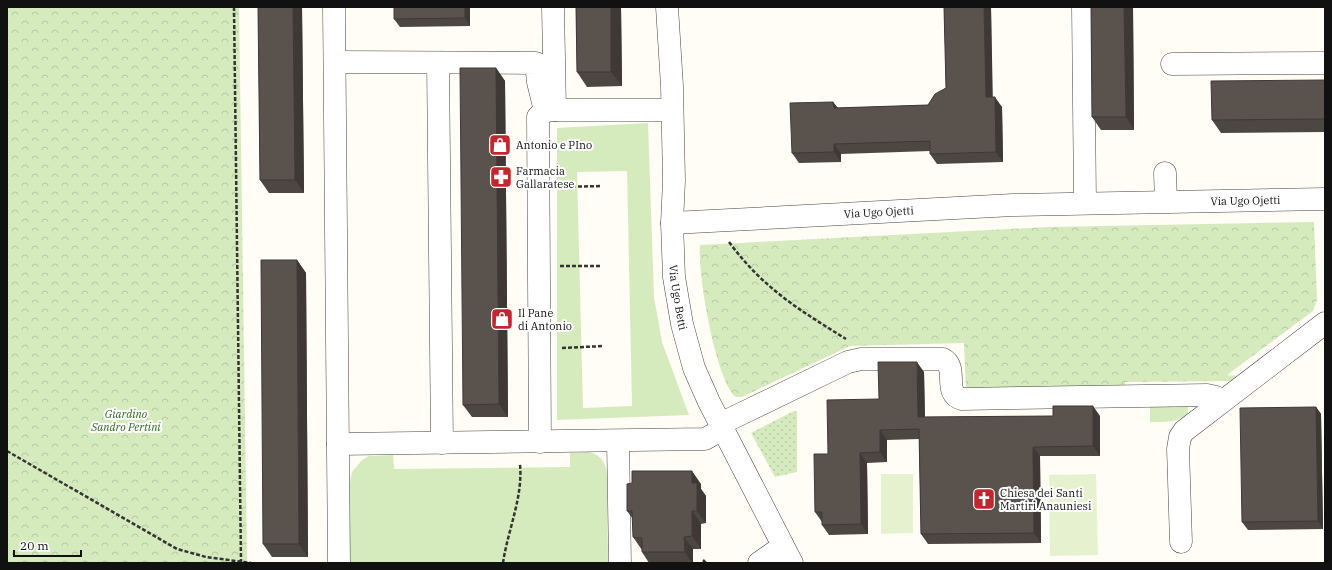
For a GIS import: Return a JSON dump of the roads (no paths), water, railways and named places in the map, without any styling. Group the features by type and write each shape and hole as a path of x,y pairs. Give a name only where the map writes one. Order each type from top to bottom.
{"street":[{"path":"334,7 339,563"},
{"path":"550,111 553,7"},
{"name":"Via Ugo Betti","path":"667,7 674,181 672,223 674,277 682,324 694,368 787,554"},
{"path":"1083,7 1085,202"},
{"path":"335,62 536,63 538,82 550,111"},
{"path":"438,62 442,443"},
{"path":"1172,64 1325,63"},
{"path":"540,442 537,121 541,114 550,111 672,110"},
{"path":"1165,174 1166,201"},
{"name":"Via Ugo Ojetti","path":"672,223 1085,202 1325,199"},
{"path":"1181,542 1178,449 1180,437 1189,425 1325,323"},
{"path":"338,444 705,439 722,426 854,360 943,359 949,365 954,396 962,399 1207,395 1216,397 1222,401"},
{"path":"618,441 620,563"},
{"path":"759,563 787,554"}],"place":[{"name":"Antonio e PIno","path":"500,145"},
{"name":"Farmacia Gallaratese","path":"501,177"},
{"name":"Il Pane di Antonio","path":"502,319"},
{"name":"Chiesa dei Santi Martiri Anauniesi","path":"984,499"}],"park label":[{"name":"Giardino Sandro Pertini","path":"126,420"}]}
